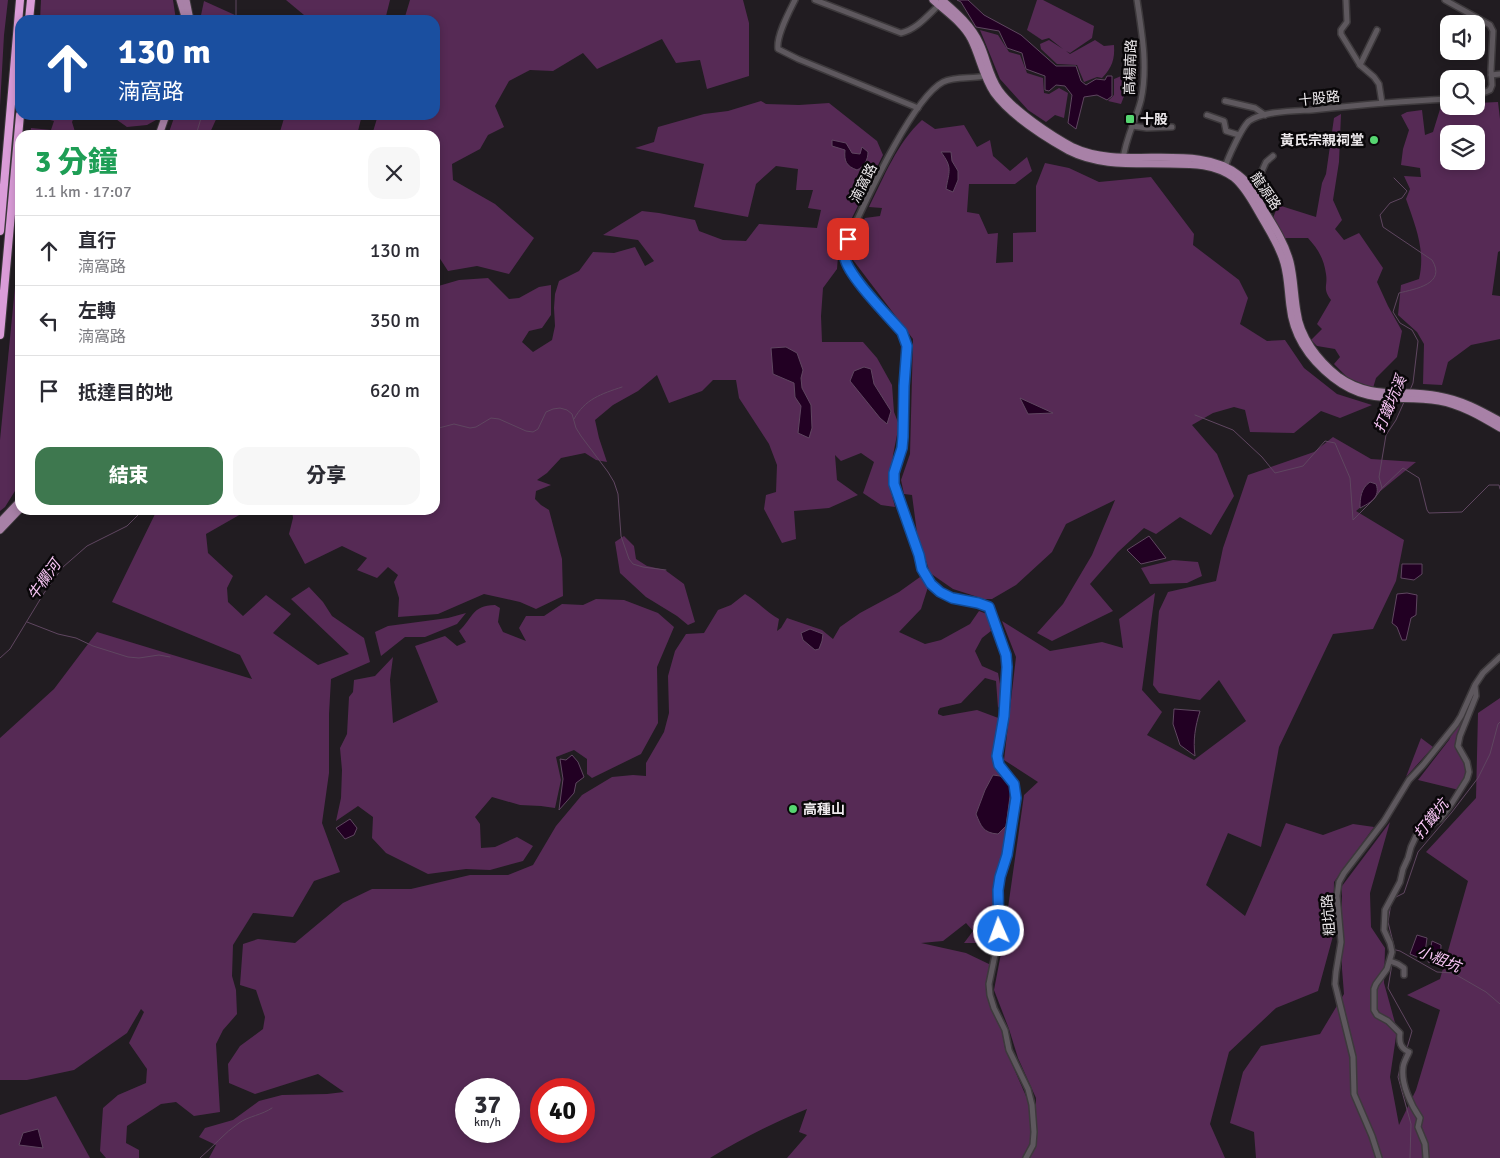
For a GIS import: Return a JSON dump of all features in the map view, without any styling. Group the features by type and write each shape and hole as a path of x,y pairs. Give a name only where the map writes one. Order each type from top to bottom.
{"highway":[{"path":"19,15 20,0"},
{"path":"30,15 31,0"},
{"path":"0,231 15,58"},
{"path":"0,335 15,170"}],"main road":[{"path":"180,0 184,15"},
{"path":"186,0 189,15"},
{"path":"938,2 967,32 995,94 1011,111 1060,146 1092,159 1224,168 1248,195 1278,247 1287,275 1290,307 1297,334 1308,353 1325,371 1360,394 1373,397 1407,396 1452,404 1476,414 1500,428"},
{"name":"龍源路","path":"1224,168 1241,176 1253,191 1280,237 1288,254 1293,274 1299,323 1302,332 1328,367 1349,383 1362,389 1407,396 1437,395 1452,398 1466,403 1500,421"},
{"path":"1,526 15,508"},
{"path":"1,526 15,513"}],"street":[{"path":"795,0 780,37 778,49 918,108"},
{"path":"815,0 901,33 908,31 922,21 938,2"},
{"name":"高楊南路","path":"1123,160 1141,100 1144,78 1144,40 1137,0"},
{"path":"1346,0 1347,22 1341,30 1341,34 1360,66 1374,77 1379,84 1382,103"},
{"path":"1445,0 1490,25 1493,31 1492,85 1490,90 1485,92"},
{"path":"1360,66 1377,30"},
{"path":"1492,75 1500,74"},
{"name":"湳窩路","path":"988,75 955,78 941,83 923,101 905,127 876,180 844,248 844,257 856,280 902,332 906,340 903,437 902,448 894,473 894,484 919,555 922,569 931,584 940,592 952,598 989,607 1006,655 1004,716 997,756 999,765 1014,784 1016,798 1009,843 999,883 998,940 989,984 994,1008 1005,1030 1009,1050 1028,1089 1032,1105 1033,1145 1026,1158"},
{"name":"十股路","path":"1224,168 1248,122 1265,115 1440,99"},
{"path":"1225,101 1255,108 1265,115"},
{"path":"1207,115 1224,120 1226,131 1240,135"},
{"path":"1132,126 1147,128 1172,127"},
{"path":"1253,191 1266,162 1273,156"},
{"name":"粗坑路","path":"1379,1158 1354,1094 1353,1057 1336,984 1341,942 1337,887 1344,873 1384,821 1409,780 1456,724 1475,685 1487,668 1500,657"},
{"path":"1426,1158 1425,1144 1418,1127 1420,1118 1407,1092 1403,1072 1403,1066 1409,1052 1403,1049 1399,1042 1400,1033 1388,1021 1377,1015 1374,1010 1376,984 1387,969 1392,952 1384,930 1385,910 1400,882 1410,847 1417,834 1440,819 1467,779 1469,772 1467,762 1458,746 1460,736 1476,696 1475,685"},
{"path":"1390,961 1404,968 1404,975"}],"shaded area":[{"path":"0,0 8,0 0,106"},
{"path":"41,0 173,0 175,15 40,15"},
{"path":"286,0 390,0 386,15 304,15"},
{"path":"410,0 743,0 749,23 749,76 707,89 700,60 676,63 662,39 597,69 583,53 553,71 530,70 509,81 495,106 504,127 488,135 480,149 452,164 453,180 495,204 534,238 509,274 477,266 448,271 440,259 440,130 374,130 376,120 440,120 440,15 406,15"},
{"path":"1037,0 1043,0 1094,26 1092,38 1070,53 1066,51 1070,54 1095,40 1104,46 1114,45 1112,63 1102,78 1097,77 1084,82 1077,65 1057,64 1041,49 1040,44 1049,40 1063,49 1049,38 1042,40 1027,30"},
{"path":"204,1 235,15 201,15"},
{"path":"980,30 998,35 1009,52 1020,55 1027,73 1043,78 1044,93 1049,94 1059,88 1068,93 1064,118 1055,115 1046,122 1028,110 1000,79"},
{"path":"1131,72 1135,80 1128,86 1121,104 1108,101 1114,95 1114,79"},
{"path":"761,101 766,104 799,105 829,103 877,141 883,155 848,226 838,257 837,269 823,288 821,316 822,342 863,342 877,358 892,385 894,412 899,425 893,455 890,488 895,507 881,505 863,493 874,462 861,453 841,461 835,455 837,480 858,495 829,508 794,511 796,539 782,543 764,509 766,495 776,492 777,465 769,444 739,398 736,380 713,380 702,391 669,403 657,375 638,391 613,405 595,420 607,462 596,460 585,453 561,458 547,473 537,480 551,485 536,491 535,499 549,510 562,559 563,596 536,609 520,602 484,594 438,614 398,617 399,598 394,582 398,575 388,567 377,578 357,570 367,558 342,546 305,564 289,534 293,515 440,515 440,286 459,280 488,278 509,299 519,298 539,287 551,285 551,315 542,328 529,331 522,342 533,352 552,340 555,326 555,294 559,281 579,271 593,252 614,253 635,247 645,266 654,261 638,240 603,235 642,211 695,220 699,231 723,240 746,241 759,224 817,228 821,210 808,208 813,190 796,190 798,169 776,166 756,184 748,217 694,207 704,164 635,148 654,142 658,127 704,114 728,111"},
{"path":"1498,102 1500,119 1500,251 1498,252 1492,295 1500,296 1500,339 1471,345 1448,362 1442,385 1423,384 1424,344 1417,332 1398,315 1401,285 1419,279 1421,268 1418,238 1406,199 1410,189 1404,176 1421,177 1420,168 1401,165 1403,149 1409,130 1401,115 1407,112 1422,110 1425,135 1433,132 1440,109 1440,115 1485,115 1485,103"},
{"path":"1341,114 1339,162 1333,200 1342,220 1335,229 1344,240 1359,233 1383,268 1377,282 1402,331 1397,357 1376,378 1373,388 1348,378 1334,364 1340,357 1335,349 1317,346 1311,340 1322,329 1317,324 1331,300 1326,290 1324,264 1318,250 1308,238 1285,238 1273,218 1278,205 1316,217 1322,183 1326,174 1334,118"},
{"path":"50,120 73,120 74,130 51,130 54,121"},
{"path":"117,120 156,120 147,125 127,127"},
{"path":"173,120 216,120 211,130 170,130"},
{"path":"284,120 361,120 358,130 280,130"},
{"path":"922,120 935,129 964,125 977,147 990,140 993,156 1010,171 1027,157 1032,171 1015,184 969,184 967,212 979,214 988,234 998,233 996,263 1013,262 1013,233 1036,232 1036,186 1045,163 1069,168 1099,182 1151,177 1194,234 1193,245 1239,280 1248,298 1240,324 1267,341 1285,340 1304,368 1337,394 1372,405 1340,418 1321,411 1294,433 1250,432 1245,410 1234,407 1213,413 1192,425 1217,454 1234,496 1211,535 1180,517 1156,534 1144,528 1118,552 1090,584 1113,611 1052,641 1037,633 1063,604 1092,555 1115,500 1066,524 1052,552 1016,585 992,599 984,599 953,589 930,573 917,533 912,495 904,494 901,480 910,454 913,339 850,256 859,227 865,218 880,216 882,208 869,207 898,150"},
{"path":"31,128 51,130 31,130"},
{"path":"15,287 15,491 5,507 0,511 0,440"},
{"path":"1333,437 1371,459 1416,462 1356,511 1404,540 1396,581 1373,629 1333,634 1279,747 1261,847 1228,833 1206,885 1245,916 1286,823 1323,835 1353,824 1374,827 1334,882 1333,936 1318,991 1276,1008 1229,1052 1210,1124 1225,1158 1029,1158 1036,1147 1036,1098 1018,1058 994,990 1003,943 1024,795 1038,782 1004,760 1016,657 1002,621 1050,651 1102,642 1123,648 1119,619 1155,593 1142,690 1162,712 1147,735 1194,760 1246,721 1219,680 1200,700 1159,693 1153,685 1159,611 1168,592 1216,581 1223,548 1248,475 1314,452"},
{"path":"155,515 239,515 206,534 208,553 233,576 227,588 228,602 243,616 266,595 291,614 273,633 318,665 349,654 291,599 309,587 323,602 332,616 364,638 370,662 331,679 329,773 322,823 340,872 314,881 293,917 253,913 233,945 232,976 236,990 237,1014 223,1030 216,1044 220,1112 194,1116 176,1102 161,1104 127,1126 126,1143 139,1150 139,1158 106,1158 100,1151 103,1108 118,1095 146,1083 147,1069 129,1043 144,1012 141,1009 127,1033 74,1070 27,1080 0,1080 0,738 54,689 97,632 252,679 240,655 112,602"},
{"path":"624,536 634,546 636,559 647,566 665,570 684,584 695,622 688,625 646,597 620,573 615,542"},
{"path":"1173,560 1198,562 1202,576 1187,583 1150,584 1141,568"},
{"path":"920,577 928,587 921,609 899,632 925,644 941,640 970,624 979,611 987,614 991,631 982,638 975,651 982,666 998,673 1003,700 998,708 996,681 985,678 961,703 940,708 938,714 943,716 977,710 1001,719 995,747 996,768 1013,787 1014,798 1007,841 997,875 996,920 982,943 964,943 973,931 966,923 943,941 921,943 966,953 991,965 987,994 1001,1027 1005,1048 1029,1103 1031,1141 1024,1158 787,1158 807,1135 799,1132 807,1109 733,1144 710,1158 209,1158 216,1145 199,1137 205,1128 233,1120 259,1101 282,1095 344,1092 318,1074 255,1094 229,1083 228,1064 240,1046 263,1029 265,1017 256,990 240,985 243,944 258,939 295,943 343,903 372,889 411,889 470,875 508,875 533,865 556,826 582,795 612,777 646,776 646,763 664,732 669,713 668,676 675,651 686,634 704,633 718,610 731,605 745,594 779,619 777,631 787,618 822,630 833,639 840,627 860,613 899,592"},
{"path":"596,599 624,600 658,613 674,627 657,667 658,723 641,754 592,778 587,774 587,759 574,750 556,757 561,780 555,808 520,805 492,797 475,817 480,824 481,848 495,847 517,837 533,846 523,861 490,870 466,869 428,874 386,853 372,838 373,817 358,806 336,821 341,798 342,770 340,748 347,734 349,697 353,692 354,680 375,676 393,657 390,680 393,723 438,702 415,646 445,636 457,646 466,642 459,631 477,610 495,605 500,608 498,622 503,632 526,641 519,628 526,616 544,616 562,604 583,605"},
{"path":"466,613 457,624 425,637 405,637 381,656 375,632 388,626 448,618"},
{"path":"1472,698 1457,749 1466,769 1459,790 1418,780 1449,740 1469,700"},
{"path":"1500,698 1500,1158 1256,1158 1254,1132 1230,1123 1243,1072 1261,1046 1320,1034 1344,994 1342,969 1342,886 1390,822 1370,893 1371,927 1385,948 1384,983 1397,1030 1390,1077 1399,1125 1416,1090 1440,1010 1407,995 1440,979 1468,881 1426,852 1476,798 1478,713"},
{"path":"1421,738 1433,747 1406,777"},
{"path":"56,1096 90,1158 0,1158 0,1115"}],"water":[{"path":"957,0 968,0 984,15 1021,35 1056,66 1076,66 1081,81 1086,85 1096,79 1105,80 1107,76 1112,76 1112,96 1107,100 1097,95 1084,97 1076,129 1068,123 1072,95 1065,86 1056,85 1049,91 1045,90 1045,76 1026,69 1022,53 1007,48 999,31 976,27 961,2"},
{"path":"832,140 846,143 852,153 860,154 862,147 868,152 864,165 857,170 850,167 845,160 845,150 832,146"},
{"path":"941,152 951,152 952,161 958,171 958,180 953,192 946,189 949,166"},
{"path":"786,347 797,353 803,370 801,378 802,388 811,405 812,428 809,438 798,433 801,406 795,397 794,383 773,374 771,348"},
{"path":"864,367 871,369 874,384 891,411 887,424 850,381 854,371"},
{"path":"1020,398 1053,413 1028,414"},
{"path":"1370,482 1376,484 1376,496 1371,502 1360,508 1363,490"},
{"path":"1149,536 1166,558 1141,564 1127,550"},
{"path":"1402,564 1422,564 1422,574 1414,580 1401,578"},
{"path":"1397,594 1417,595 1416,615 1411,618 1406,640 1402,640 1397,627 1392,623"},
{"path":"810,629 823,634 819,649 815,650 803,640 801,633"},
{"path":"1174,709 1200,711 1195,734 1195,756 1180,745 1173,724"},
{"path":"572,755 578,762 584,777 576,783 574,793 559,810 563,779 560,759 566,760"},
{"path":"993,775 1000,776 1006,780 1011,789 1006,826 998,834 983,828 976,814"},
{"path":"350,819 357,828 354,835 345,839 336,828"},
{"path":"1417,935 1427,938 1424,960 1410,954"},
{"path":"1432,941 1441,945 1440,967 1428,962"},
{"path":"38,1129 43,1148 19,1145 23,1133"}],"waterway":[{"name":"牛欄河","path":"236,0 236,15"},
{"name":"牛欄河","path":"198,130 200,120"},
{"name":"打鐵坑溪","path":"1394,178 1407,191 1402,198 1390,203 1380,215 1383,227 1432,260 1436,268 1435,275 1427,284 1399,293 1393,312 1400,323 1412,330 1418,341 1413,383 1410,390"},
{"path":"574,419 588,402 600,395 622,387"},
{"name":"打鐵坑溪","path":"1404,402 1396,420 1386,435 1379,477 1382,488 1403,468 1419,478 1429,513 1462,512 1489,485 1499,485 1500,489"},
{"path":"440,428 454,424 470,428 476,427 491,418 499,419 526,431 533,432 538,429 546,412 560,408 567,410 572,414 576,428 581,436 614,482 618,494 621,536 629,559 633,564 643,567 666,570"},
{"path":"1195,415 1233,430 1262,457 1275,473 1303,466 1325,441 1335,443 1350,478 1353,520 1382,488"},
{"name":"牛欄河","path":"0,658 10,649 44,593 63,567 87,546 127,526 138,515"},
{"path":"27,622 128,657 139,658 159,655 170,657"},
{"name":"打鐵坑","path":"1394,898 1404,893 1418,852 1478,778 1490,754 1500,722"},
{"name":"打鐵坑","path":"1391,903 1388,922 1395,950 1393,960"},
{"name":"小粗坑","path":"1396,950 1437,972 1453,973 1486,992 1500,1004"},
{"name":"打鐵坑","path":"1392,964 1388,988 1412,1031 1407,1048"},
{"name":"打鐵坑","path":"1405,1052 1398,1077 1411,1124 1410,1158"},
{"path":"200,1158 239,1123 272,1108"}],"place":[{"name":"十股","path":"1130,119"},
{"name":"黃氏宗親祠堂","path":"1374,140"},
{"name":"高種山","path":"793,809"}],"route":[{"path":"848,239 844,248 844,257 847,265 856,280 902,332 906,340 903,437 902,448 894,473 894,484 919,555 922,569 931,584 940,592 952,598 989,607 1006,655 1004,716 997,756 999,765 1014,784 1016,798 1007,855 998,890 999,931"}]}
